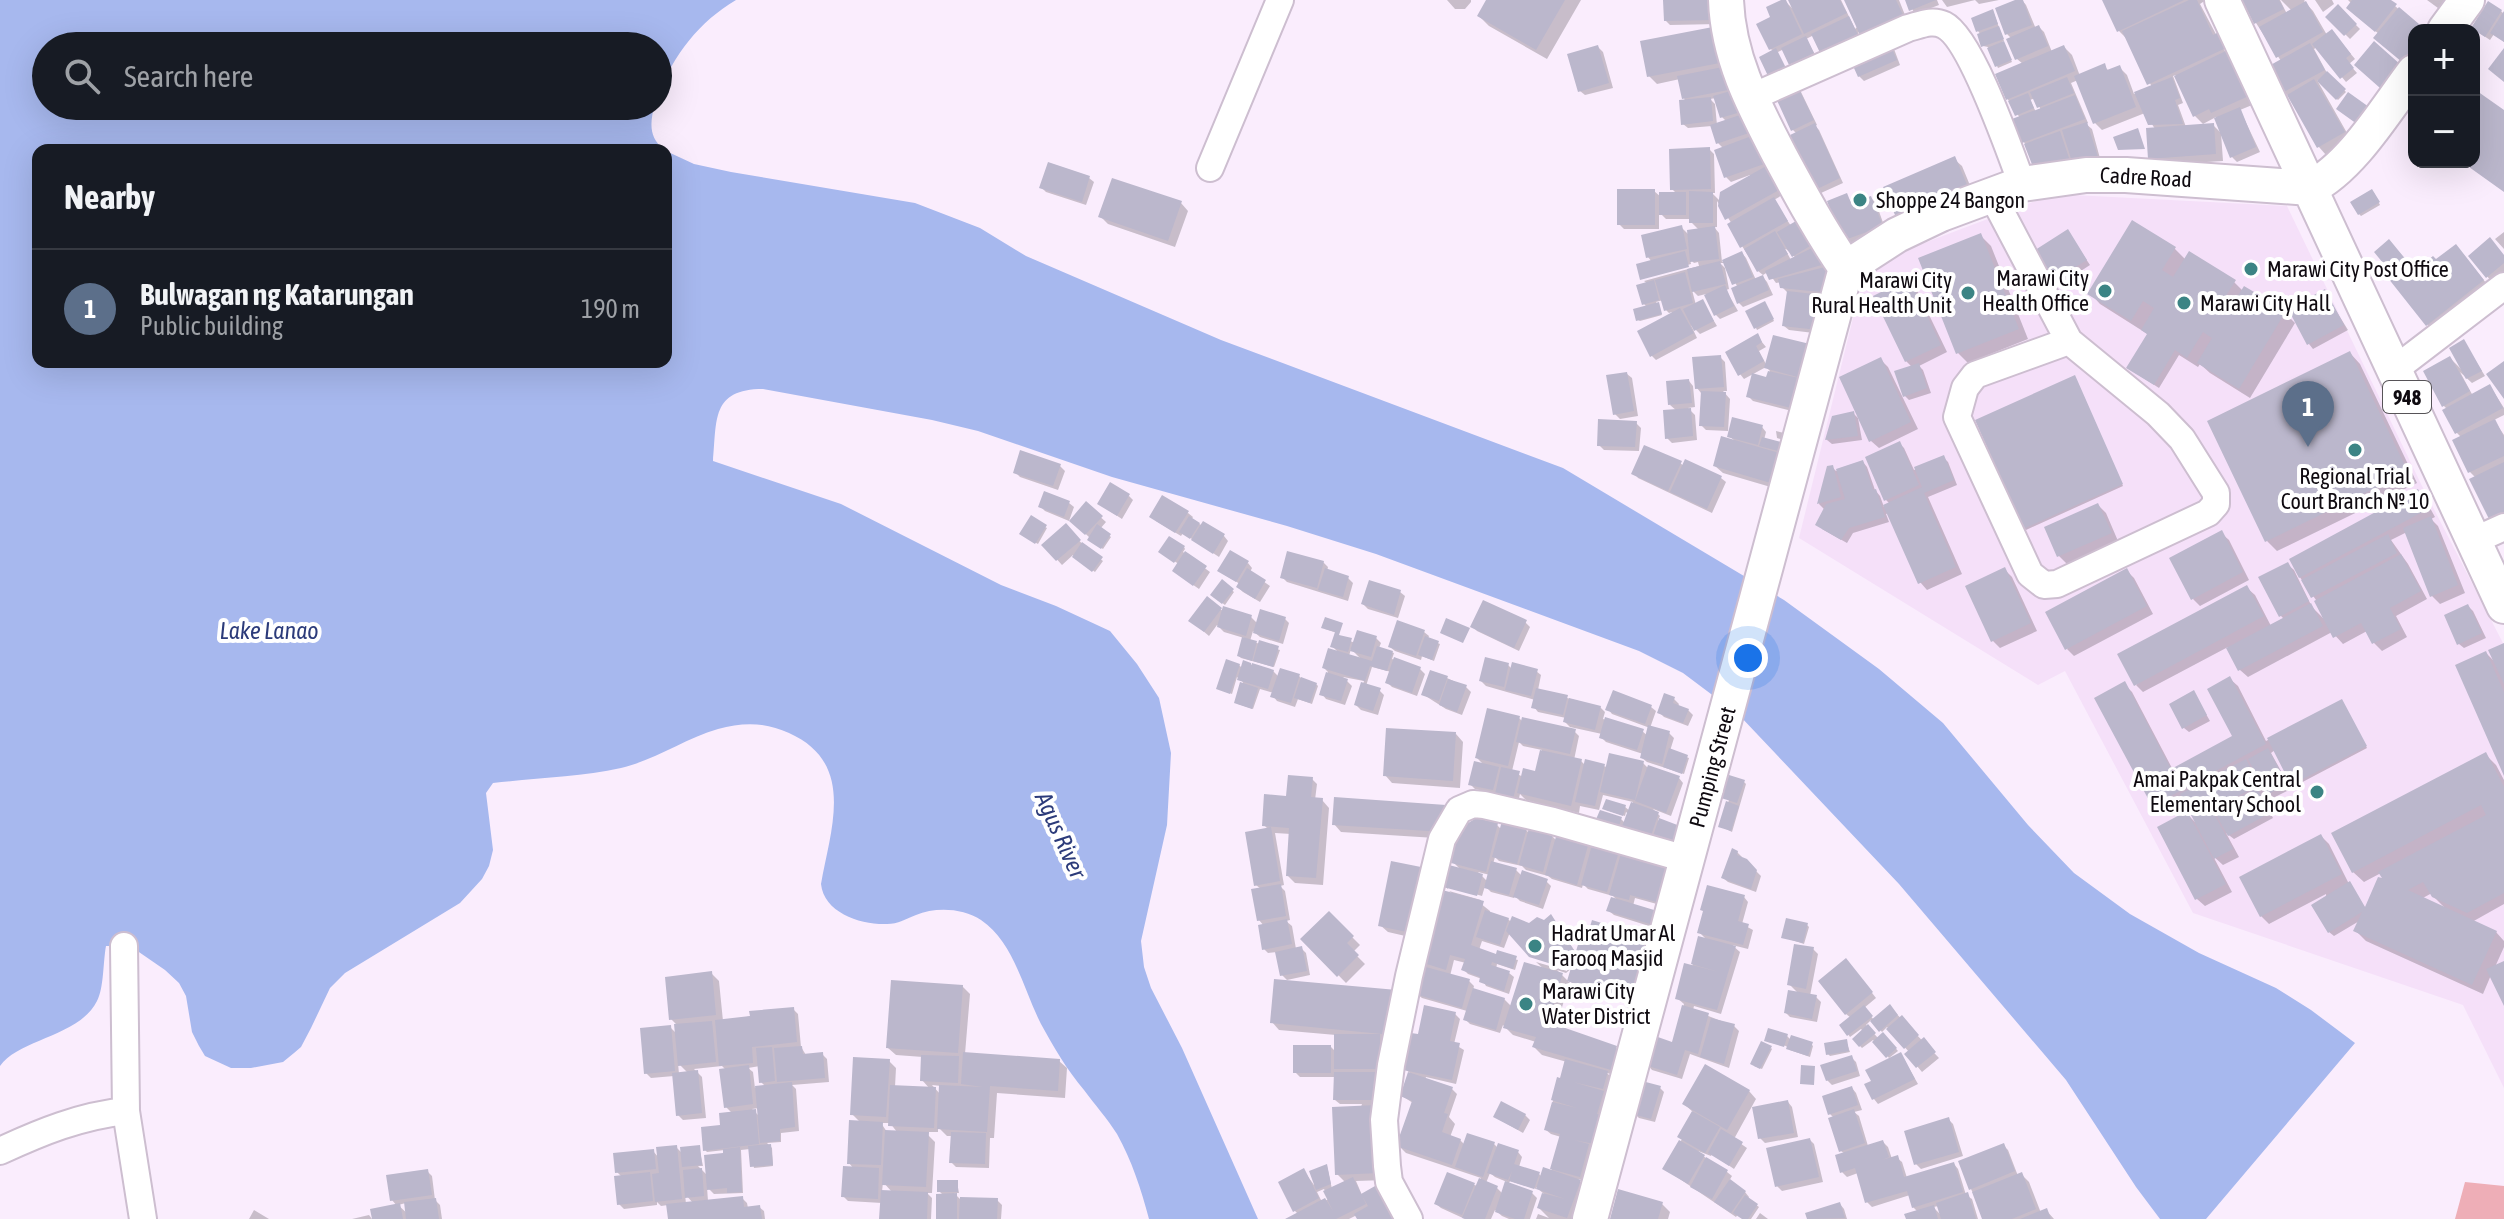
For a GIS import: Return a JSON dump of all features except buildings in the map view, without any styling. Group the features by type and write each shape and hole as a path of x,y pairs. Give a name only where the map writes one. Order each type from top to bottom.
{"main road":[{"path":"1726,0 1726,21 1734,56 1750,98 1819,230 1846,268"},
{"name":"948","path":"2222,0 2504,606"},
{"path":"2449,24 2467,0"},
{"path":"2310,188 2323,181 2350,155 2408,80"},
{"name":"Cadre Road","path":"1846,268 1897,235 1941,214 2007,190 2086,175 2310,188"},
{"name":"Pumping Street","path":"1590,1219 1846,268"}],"street":[{"path":"1210,168 1280,0"},
{"path":"1750,98 1927,22 1941,23 1955,33 1965,48 1995,113 2007,190 2069,341 2158,414 2182,439 2216,493 2216,504 2208,513 2057,584 2044,585 2030,574 1957,417 1965,388 1975,375 2069,341"},
{"path":"2394,370 2504,286"},
{"path":"2473,541 2504,527"},
{"path":"1409,1219 1389,1182 1384,1120 1391,1065 1409,976 1440,848 1454,817 1466,806 1484,805 1686,859"},
{"path":"124,946 126,1111 143,1219"},
{"path":"0,1151 61,1124 126,1111"}],"shaded area":[{"path":"2054,194 2287,206 2422,486 2504,645 2504,1088 2463,1005 2193,913 2065,671 2038,685 1799,538 1866,265"},
{"path":"2465,1182 2504,1186 2504,1219 2455,1219"}],"water":[{"name":"Lake Lanao","path":"0,0 736,0 699,29 672,66 672,32 32,32 32,120 652,120 652,130 659,144 32,144 32,368 672,368 672,154 694,164 731,172 915,203 980,228 1026,256 1221,340 1563,468 1784,600 1879,669 1943,723 2028,825 2074,873 2130,914 2199,953 2276,988 2355,1043 2206,1219 2160,1219 2066,1080 1899,884 1739,715 1683,673 1639,651 1376,554 1287,526 1112,477 978,431 763,389 746,390 725,401 717,420 713,461 841,504 1001,585 1110,631 1159,698 1171,753 1167,825 1141,941 1144,967 1258,1219 1149,1219 1136,1175 1117,1134 1061,1058 1041,1024 1010,953 981,920 958,911 940,910 924,912 895,923 877,924 836,910 829,903 821,884 834,799 824,761 810,746 789,733 763,725 745,724 718,729 621,768 493,783 486,793 493,850 482,879 460,903 345,973 330,988 301,1047 283,1062 231,1068 205,1056 192,1032 186,996 179,983 136,950 106,946 101,989 89,1013 64,1030 21,1049 0,1066"}],"place":[{"name":"Shoppe 24 Bangon","path":"1860,200"},
{"name":"Marawi City Post Office","path":"2251,269"},
{"name":"Marawi City Health Office","path":"2105,291"},
{"name":"Marawi City Rural Health Unit","path":"1968,293"},
{"name":"Marawi City Hall","path":"2184,303"},
{"name":"Bulwagan ng Katarungan","path":"2308,447"},
{"name":"Regional Trial Court Branch № 10","path":"2355,450"},
{"name":"Amai Pakpak Central Elementary School","path":"2317,792"},
{"name":"Hadrat Umar Al Farooq Masjid","path":"1535,946"},
{"name":"Marawi City Water District","path":"1526,1004"}],"water label":[{"name":"Agus River","path":"1061,835"}]}
